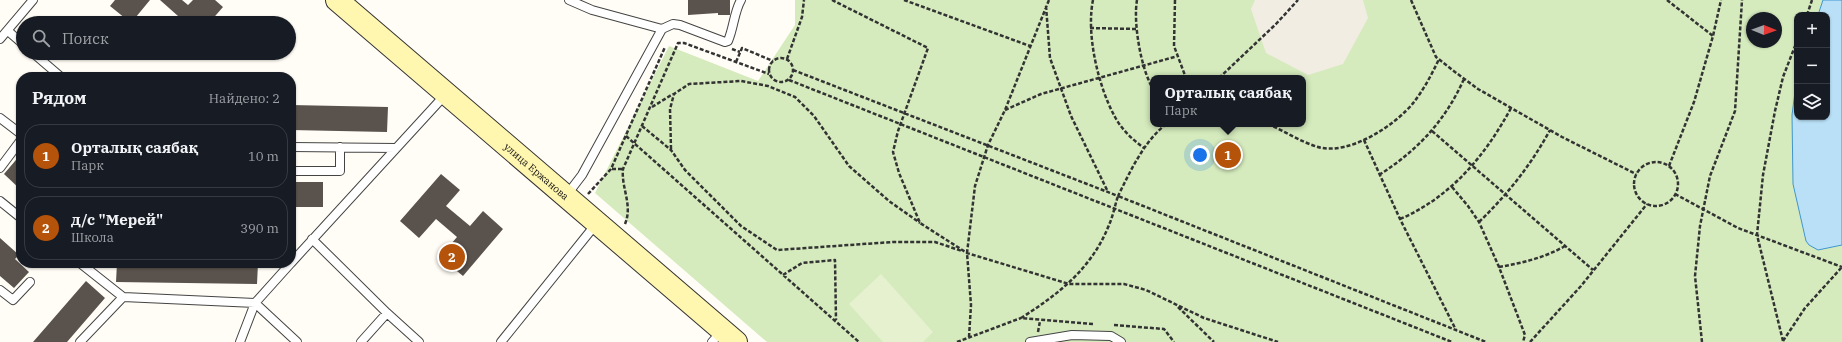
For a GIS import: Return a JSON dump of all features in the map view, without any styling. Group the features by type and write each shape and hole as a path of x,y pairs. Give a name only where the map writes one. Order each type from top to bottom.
{"street":[{"name":"улица Ержанова","path":"337,0 597,223 723,338"}],"lane":[{"path":"20,16 33,0"},
{"path":"569,0 592,10 662,29"},
{"path":"571,201 582,174 662,29 673,24 680,24 725,42 728,41 735,22 736,9 741,0"},
{"path":"0,39 16,21"},
{"path":"8,31 16,38"},
{"path":"41,60 55,72"},
{"path":"296,257 446,94"},
{"path":"0,118 16,130"},
{"path":"296,146 396,148"},
{"path":"0,168 16,147"},
{"path":"296,171 340,171 340,147"},
{"path":"0,201 16,214"},
{"path":"501,342 597,223"},
{"path":"312,239 387,314 419,342"},
{"path":"86,268 123,297 255,303 297,342"},
{"path":"240,342 255,303 286,268"},
{"path":"0,290 13,300 30,282"},
{"path":"80,342 123,297"},
{"path":"361,342 387,314"},
{"path":"1030,342 1072,335 1111,336 1121,342"}],"path":[{"path":"788,59 802,17 804,0"},
{"path":"832,0 928,48 906,113 900,125 893,152 899,173 920,223"},
{"path":"904,0 1030,46"},
{"path":"969,337 971,305 967,253 975,186 988,145 1005,110 1049,0"},
{"path":"1093,0 1090,28 1100,77 1115,117 1128,134 1144,148"},
{"path":"1137,0 1137,29 1144,65 1150,81"},
{"path":"1175,0 1174,46 1185,75"},
{"path":"1221,75 1276,24 1298,0"},
{"path":"1410,0 1439,59 1464,79 1550,130 1636,174"},
{"path":"1667,0 1712,36"},
{"path":"1669,166 1694,102 1721,0"},
{"path":"1702,342 1694,276 1703,209 1710,176 1735,111 1742,0"},
{"path":"1808,12 1812,0"},
{"path":"1046,6 1050,58 1071,116 1108,192"},
{"path":"1090,28 1137,29"},
{"path":"624,227 628,218 629,208 628,196 622,178 623,169 678,43 684,43 769,74 778,82"},
{"path":"571,201 611,169 666,46"},
{"path":"725,47 740,52"},
{"path":"736,62 742,48 773,61"},
{"path":"1782,342 1756,235 1763,175 1775,111 1783,77 1794,48"},
{"path":"1005,110 1041,94 1178,56"},
{"path":"769,74 769,66 773,61 778,58 788,59 792,63 794,70 789,80"},
{"path":"1275,127 1319,147 1339,148 1364,140 1390,125 1414,102 1432,75 1439,59"},
{"path":"794,70 1108,192 1486,342"},
{"path":"1379,175 1408,154 1432,131 1443,117 1464,79"},
{"path":"778,82 789,80 1452,342"},
{"path":"651,107 689,84 741,81 775,89 795,97 814,116 849,166 889,201 967,253"},
{"path":"775,89 778,82"},
{"path":"672,150 670,109 674,94"},
{"path":"1400,219 1432,201 1452,187 1472,166 1498,133 1511,108"},
{"path":"642,126 672,150 685,170 741,226 777,250 893,242 935,242 1069,284 1124,284 1146,290 1204,318 1278,342"},
{"path":"957,342 1021,318 1046,302 1069,284 1092,255 1109,225 1118,196 1136,159 1157,131 1162,127"},
{"path":"1479,222 1505,195 1539,150 1550,130"},
{"path":"1432,131 1593,270"},
{"path":"626,136 860,342"},
{"path":"1364,140 1400,219 1456,331"},
{"path":"1659,163 1669,166 1677,177 1678,187 1673,198 1665,205 1654,206 1647,204 1641,200 1636,193 1633,183 1636,174 1649,164 1659,163"},
{"path":"611,169 623,169"},
{"path":"1452,187 1479,222 1499,267 1525,335 1523,342"},
{"path":"1675,194 1756,235 1842,267 1805,308 1782,342"},
{"path":"1530,342 1593,270 1647,204"},
{"path":"1499,267 1552,254 1565,246"},
{"path":"783,274 802,263 835,260 836,321"},
{"path":"1176,305 1214,342"},
{"path":"1021,318 1094,324"},
{"path":"1110,325 1164,328 1174,342"}],"green space":[{"path":"795,0 1842,0 1842,342 767,342 595,193 669,46 758,81 795,25"},
{"path":"881,274 933,332 923,342 883,342 849,304"}],"shaded area":[{"path":"1255,0 1363,0 1368,18 1343,64 1308,75 1266,53 1251,9"}],"water":[{"path":"1823,0 1842,0 1842,245 1818,250 1809,245 1806,241 1793,184 1792,115 1794,100 1794,120 1830,120 1830,12 1819,12"}],"building":[{"path":"115,0 150,0 137,16 122,16 110,6"},
{"path":"160,0 182,0 188,5 193,0 215,0 223,7 215,16 178,16"},
{"path":"688,0 730,0 730,15 718,15 718,13 688,15"},
{"path":"296,105 388,107 387,132 296,130"},
{"path":"16,160 16,185 4,174"},
{"path":"441,174 460,190 446,206 470,226 483,211 503,229 463,276 440,257 457,237 436,219 419,238 400,221"},
{"path":"296,182 323,182 323,207 296,207"},
{"path":"0,238 16,252 16,268 25,268 29,272 14,288 0,276"},
{"path":"117,268 258,268 257,284 116,282"},
{"path":"86,281 105,298 67,342 33,342"}],"place":[{"name":"Орталық саябақ","path":"1228,155"},
{"name":"д/с \"Мерей\"","path":"452,257"}]}
